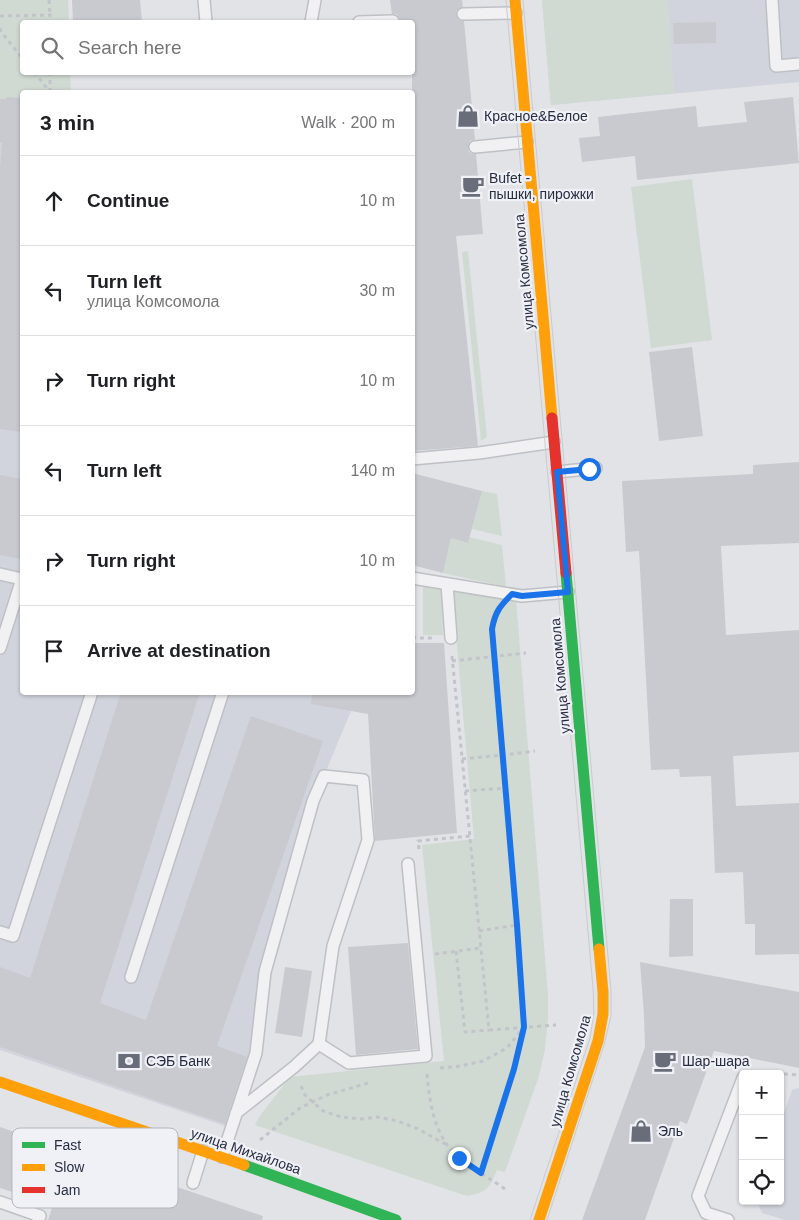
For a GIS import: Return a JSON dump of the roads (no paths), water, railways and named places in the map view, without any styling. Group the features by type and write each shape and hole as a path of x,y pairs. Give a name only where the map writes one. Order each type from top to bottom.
{"main road":[{"name":"улица Комсомола","path":"515,0 603,992 603,1014 598,1041 539,1220"},
{"name":"улица Михайлова","path":"0,1082 135,1128"},
{"name":"улица Михайлова","path":"178,1143 396,1220"}],"lane":[{"path":"204,0 206,20"},
{"path":"311,20 316,0"},
{"path":"772,0 776,66 799,64"},
{"path":"463,14 516,14"},
{"path":"475,146 527,142"},
{"path":"415,459 479,453 554,442"},
{"path":"557,472 596,468"},
{"path":"0,574 20,579"},
{"path":"415,579 522,596 568,592"},
{"path":"447,584 451,638"},
{"path":"0,648 20,585"},
{"path":"0,932 13,936 91,695"},
{"path":"131,977 222,695"},
{"path":"222,1157 236,1113 256,1054 265,972 313,801 324,776 363,780 368,840 333,946 320,1044 236,1113"},
{"path":"320,1044 349,1063 426,1056 408,864"},
{"path":"728,1220 706,1213 698,1196 739,1087"},
{"path":"193,1183 203,1151"},
{"path":"0,1202 12,1206"},
{"path":"17,1208 40,1216 38,1220"}],"tram line":[{"path":"506,0 594,1013 590,1038 530,1220"},
{"path":"523,0 611,990 611,1016 604,1045 547,1220"}],"place":[{"name":"Красное&Белое","path":"468,116"},
{"name":"Bufet - пышки, пирожки","path":"473,186"},
{"name":"СЭБ Банк","path":"129,1061"},
{"name":"Шар-шара","path":"665,1061"},
{"name":"Эль","path":"641,1131"}]}
